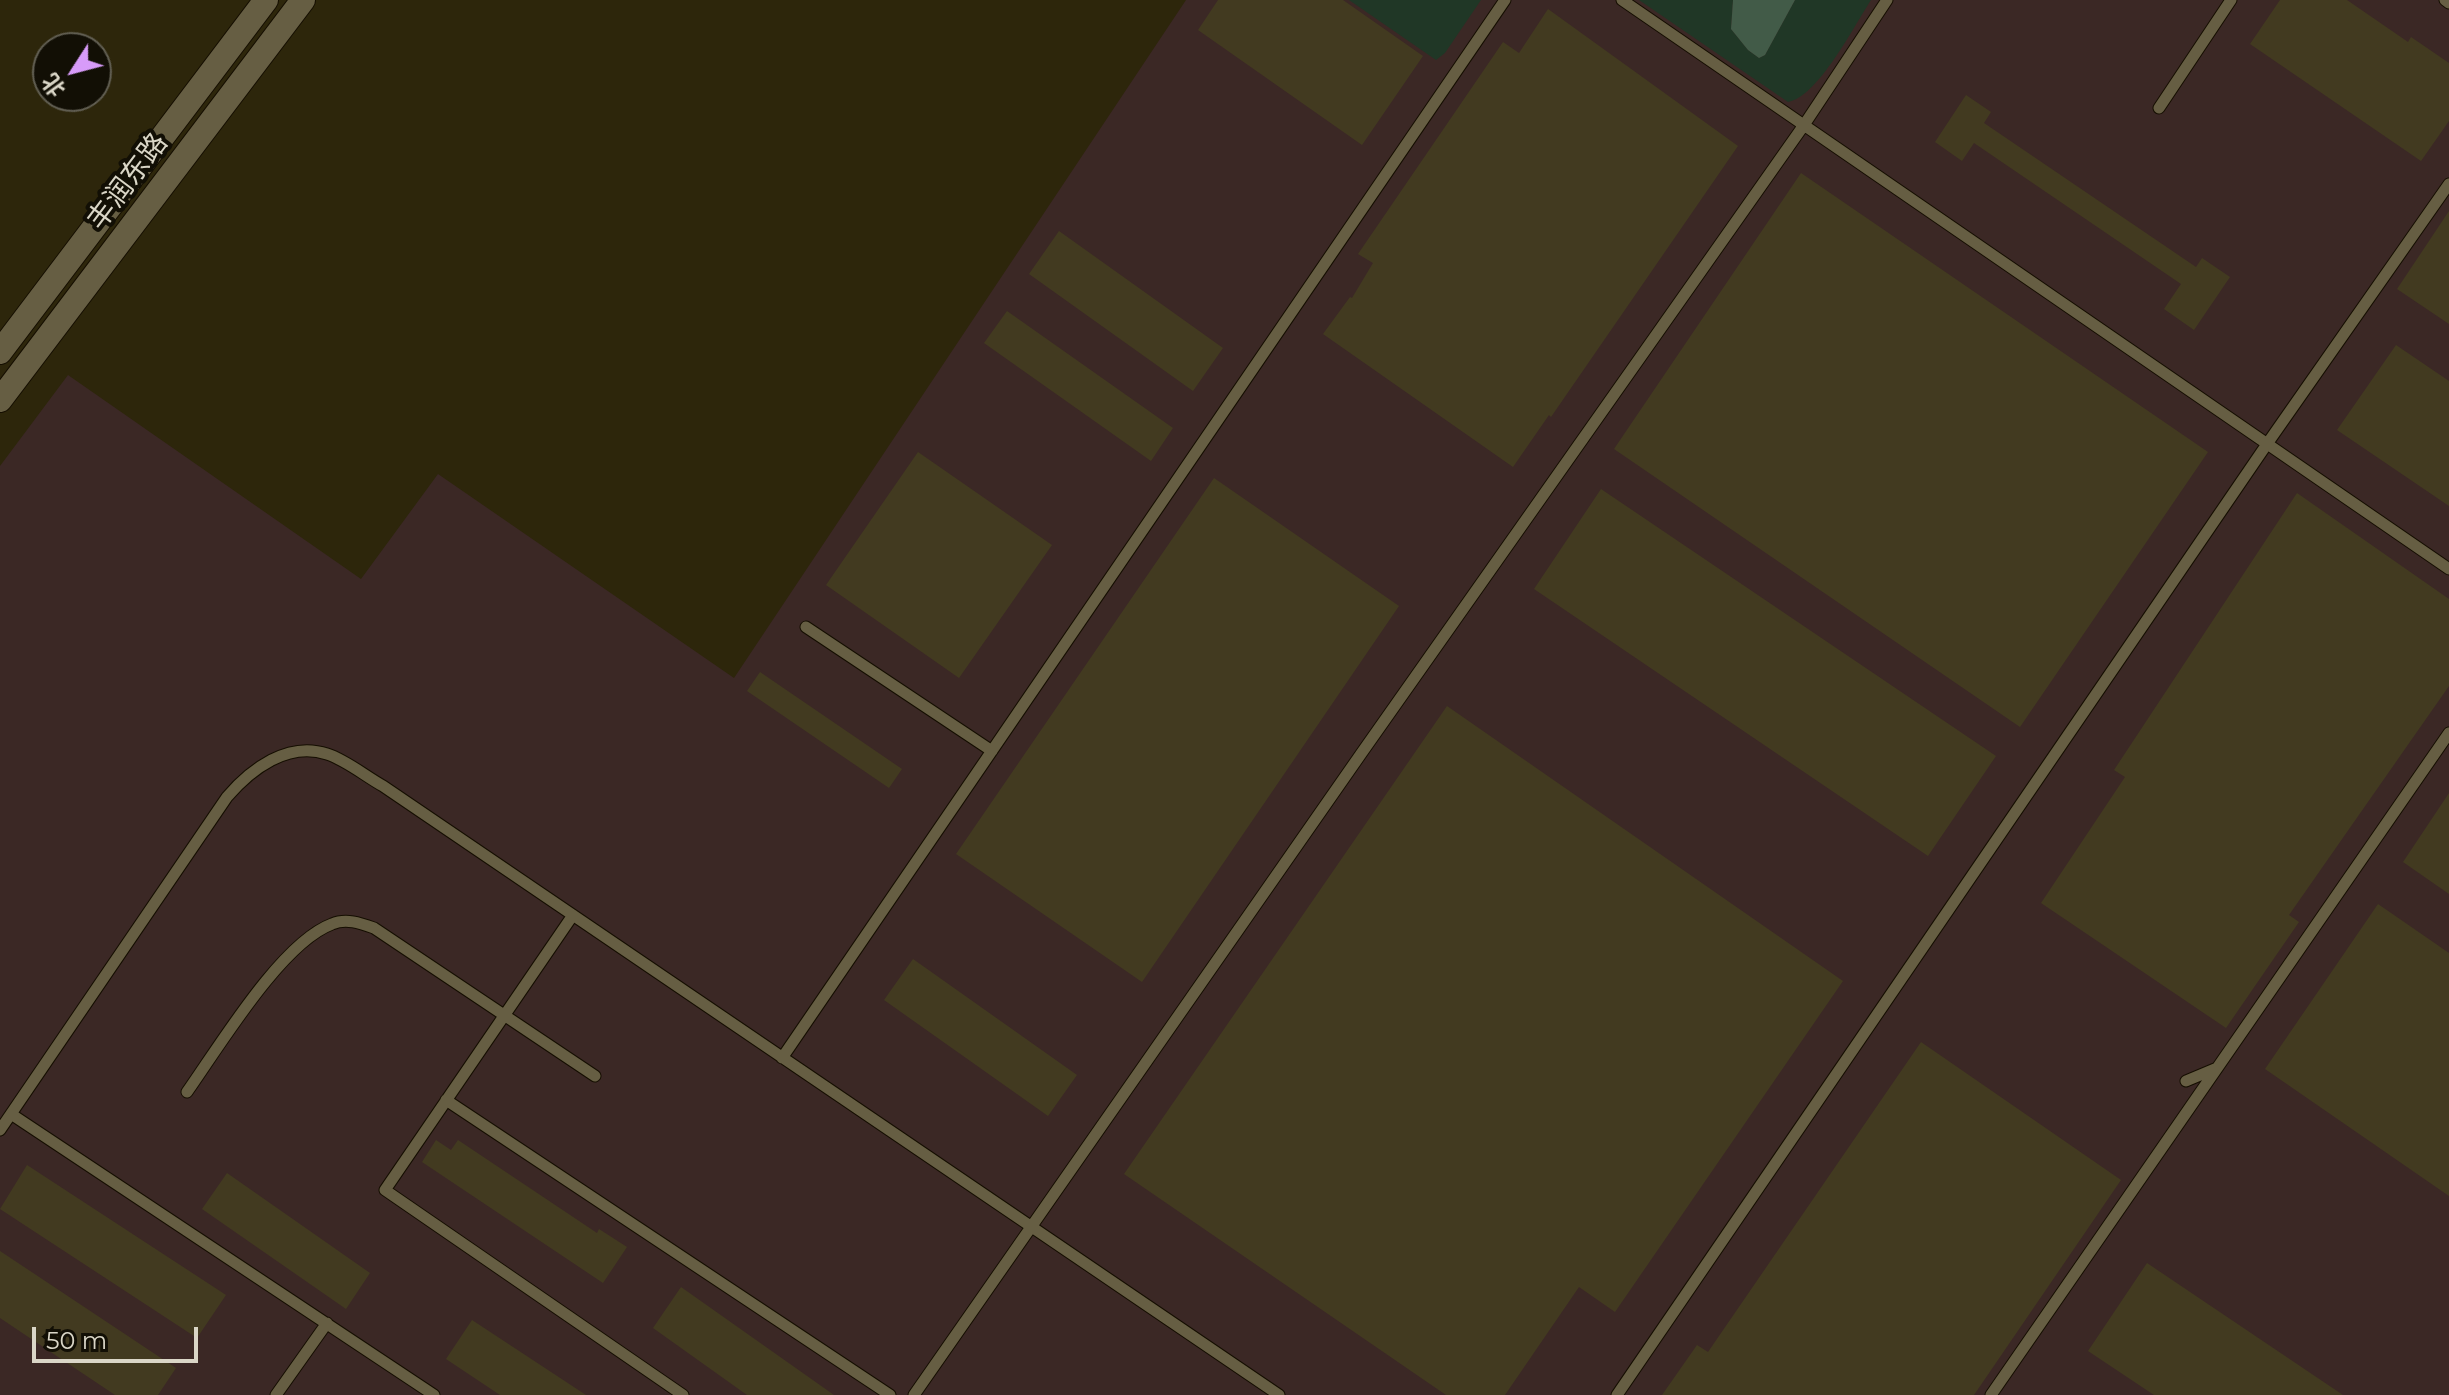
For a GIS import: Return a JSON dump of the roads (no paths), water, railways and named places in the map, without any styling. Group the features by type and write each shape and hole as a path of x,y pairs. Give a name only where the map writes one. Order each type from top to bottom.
{"street":[{"name":"丰润东路","path":"0,352 266,0"},
{"name":"丰润东路","path":"0,400 303,0"}],"lane":[{"path":"782,1058 1505,0"},
{"path":"1622,0 2449,569"},
{"path":"914,1395 1804,125 1887,0"},
{"path":"2159,108 2231,0"},
{"path":"1617,1395 2267,444 2449,184"},
{"path":"806,627 992,751"},
{"path":"1991,1395 2449,733"},
{"path":"0,1130 243,778 271,759 310,751 329,754 383,786 1279,1395"},
{"path":"573,915 385,1190 683,1395"},
{"path":"187,1092 290,953 319,930 342,921 359,922 374,928 595,1076"},
{"path":"2186,1081 2217,1068"},
{"path":"446,1100 890,1395"},
{"path":"11,1114 434,1395"},
{"path":"276,1395 327,1323"}]}
